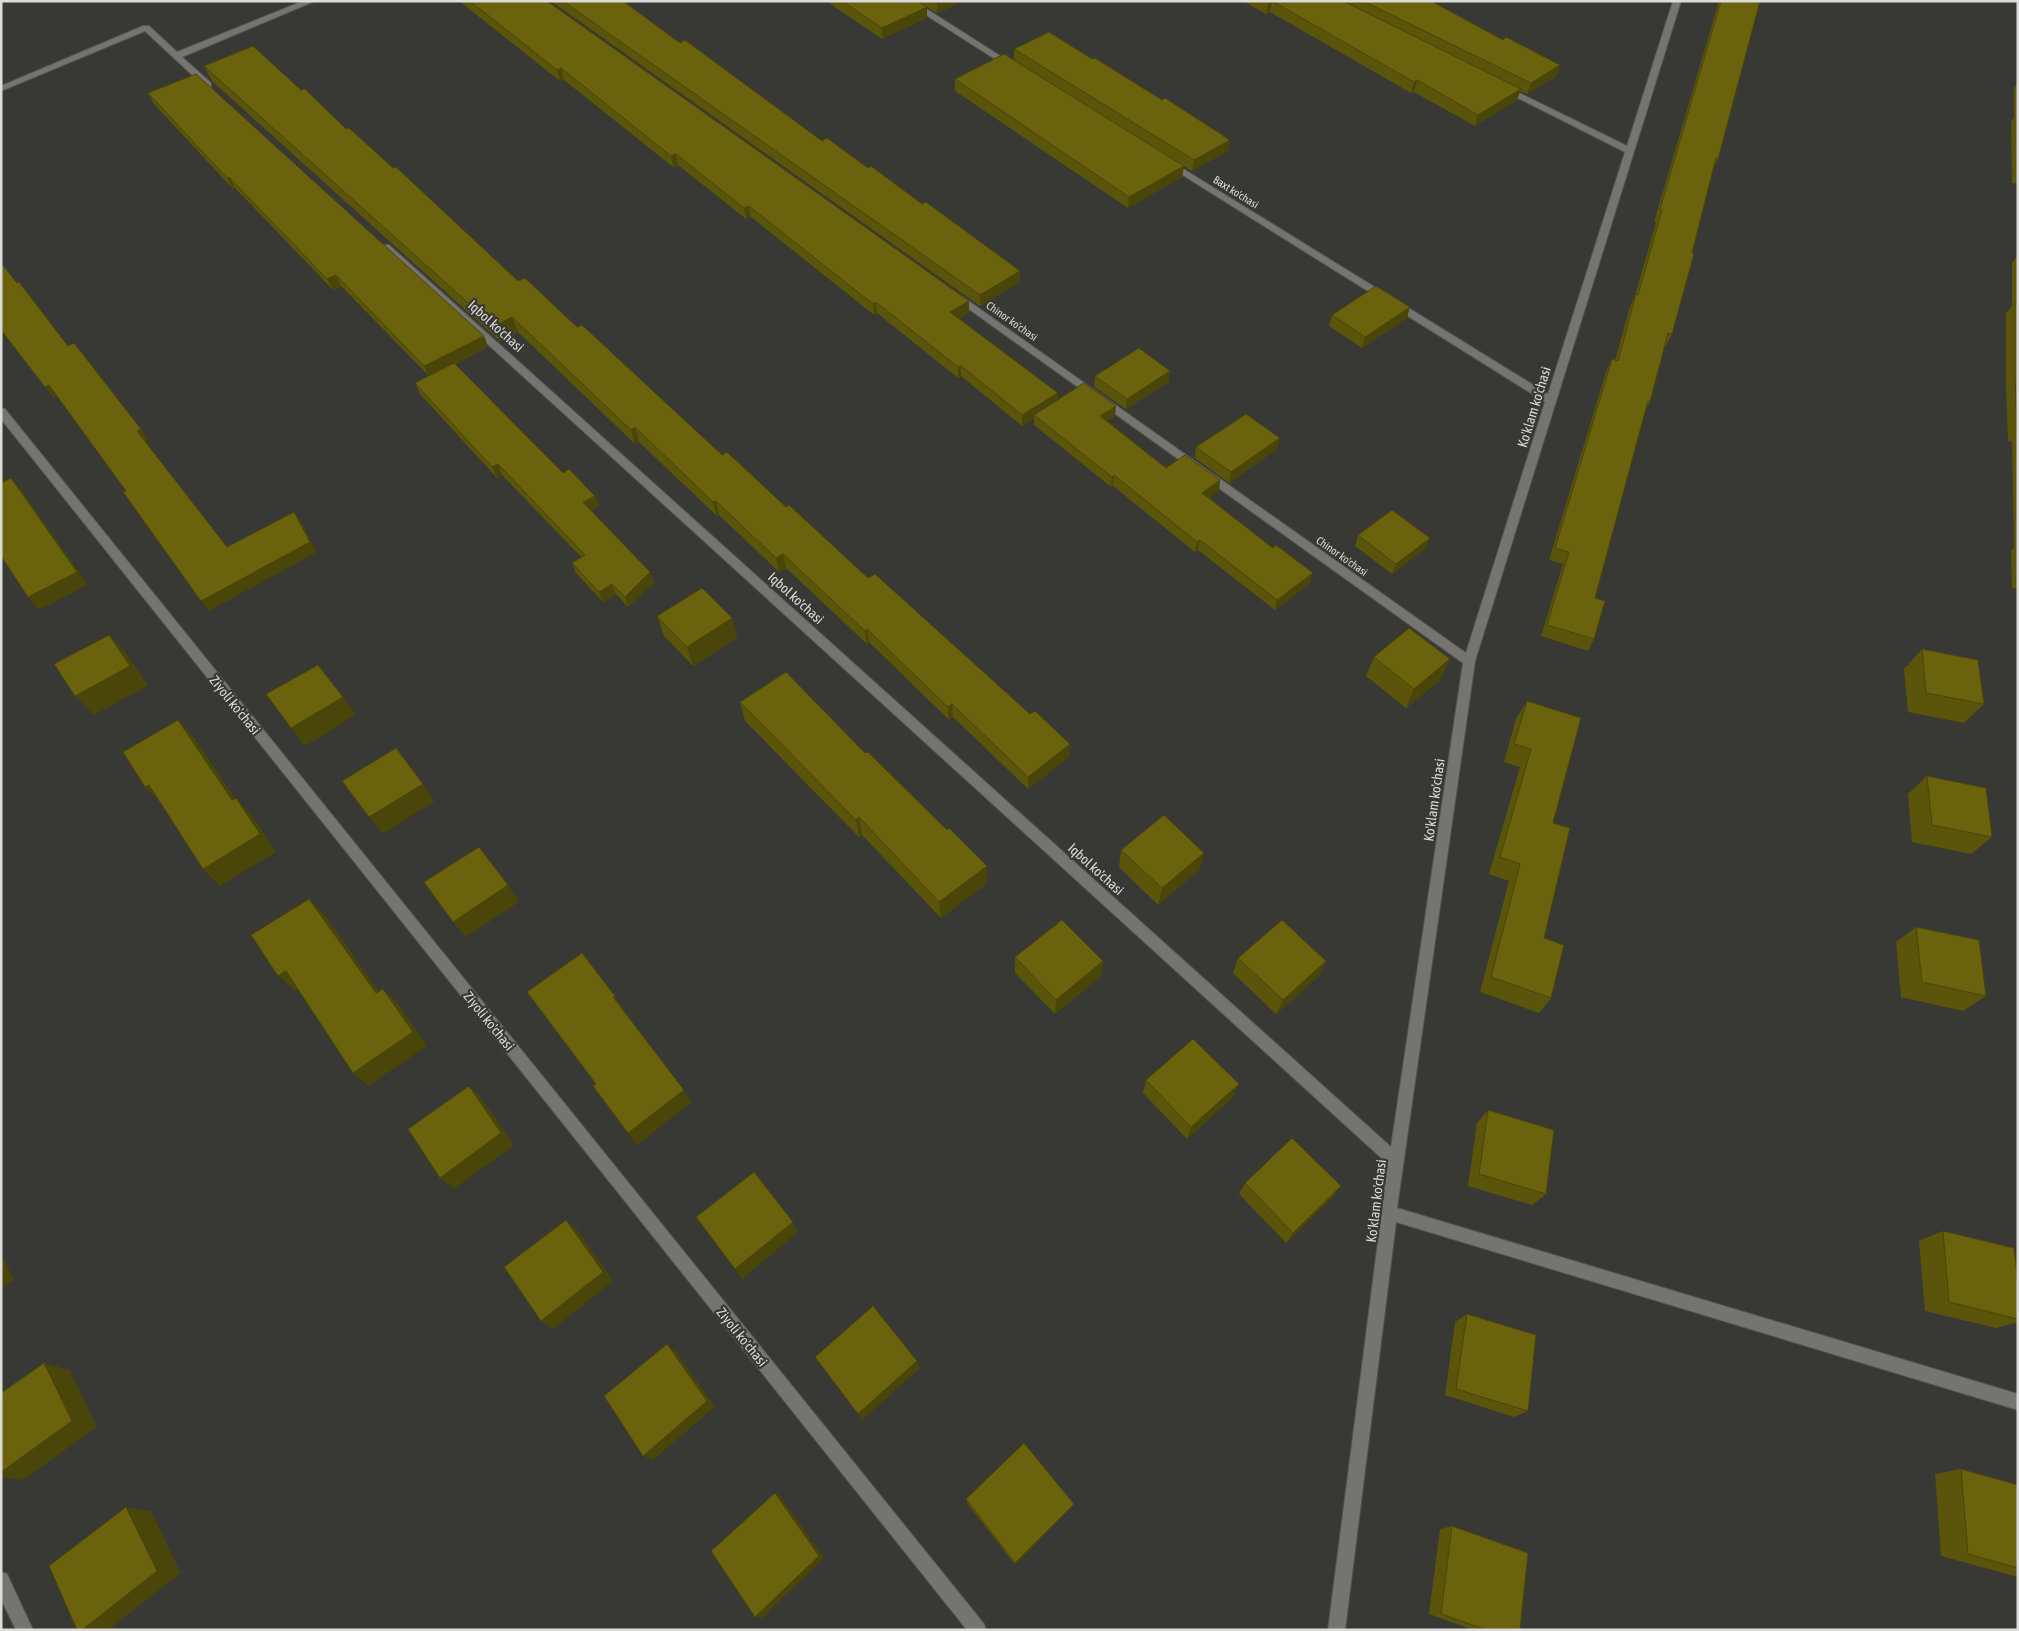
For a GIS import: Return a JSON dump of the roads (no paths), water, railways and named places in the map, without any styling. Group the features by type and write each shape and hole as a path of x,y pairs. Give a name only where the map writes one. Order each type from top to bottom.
{"street":[{"path":"176,56 311,1"},
{"path":"908,1 1018,70"},
{"name":"Ko'klam ko'chasi","path":"1336,1630 1396,1161 1469,661 1677,1"},
{"path":"1,88 146,28 218,94"},
{"path":"1496,85 1630,152"},
{"name":"Baxt ko'chasi","path":"1162,159 1551,402"},
{"name":"Iqbol ko'chasi","path":"376,238 1396,1161"},
{"name":"Chinor ko'chasi","path":"948,291 1469,661"},
{"name":"Ziyoli ko'chasi","path":"1,412 978,1630"},
{"path":"1389,1213 2018,1402"},
{"path":"1,1580 25,1630"}]}
